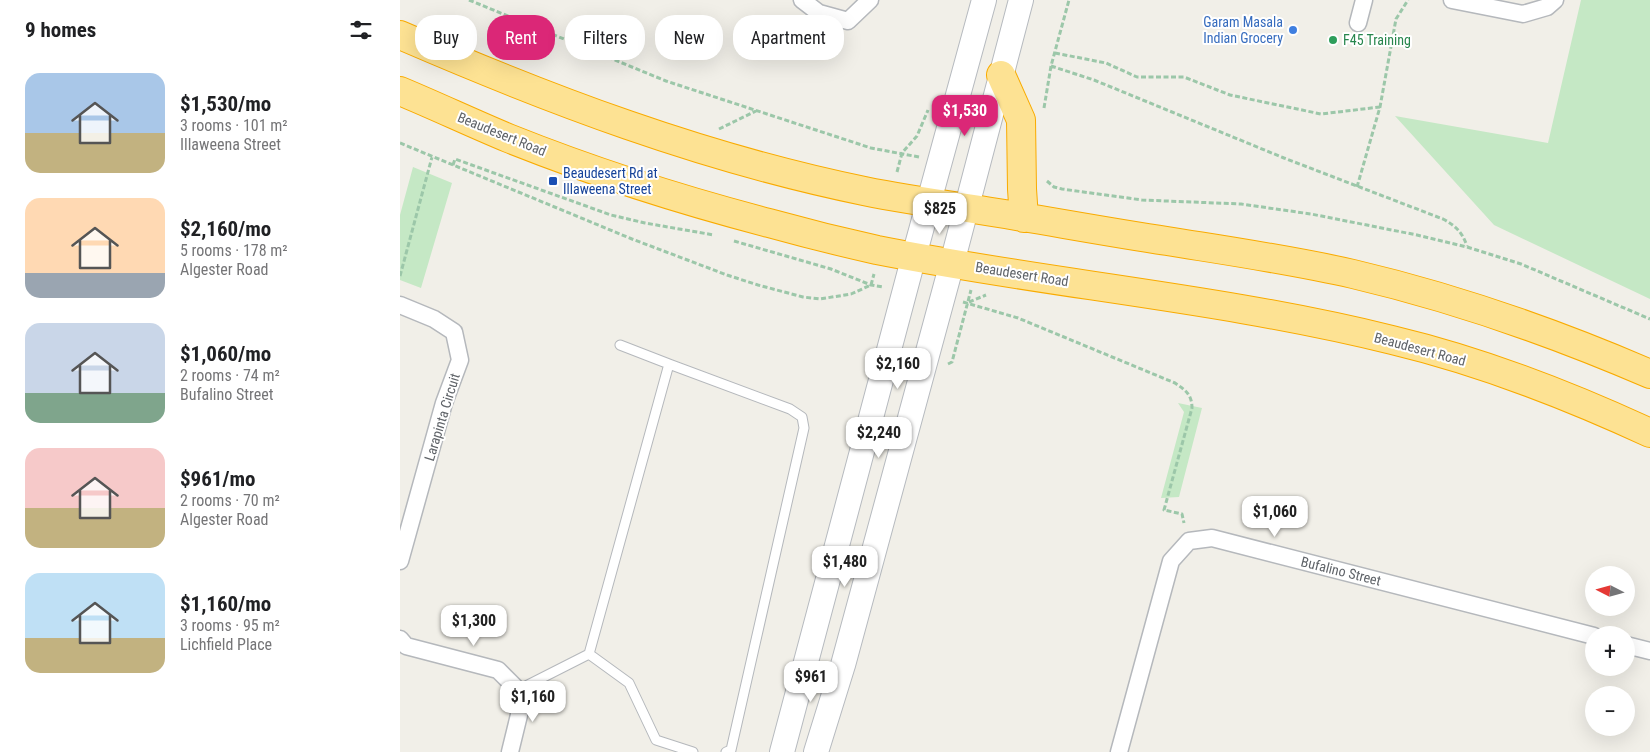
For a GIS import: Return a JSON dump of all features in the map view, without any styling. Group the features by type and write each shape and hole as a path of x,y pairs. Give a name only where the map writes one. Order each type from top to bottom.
{"highway":[{"path":"400,35 463,62 609,119 694,147 826,182 929,203 1274,258 1353,274 1452,302 1547,333 1650,374"},
{"path":"1001,75 1021,120 1024,218"},
{"name":"Beaudesert Road","path":"400,91 508,138 577,164 734,214 870,248 1304,320 1394,340 1494,370 1650,433"}],"main road":[{"path":"782,752 984,0"},
{"path":"816,752 843,665 1021,0"}],"street":[{"path":"802,0 819,13 848,21 870,0"},
{"path":"1358,23 1364,0"},
{"path":"1452,0 1523,14 1547,7 1556,0"},
{"name":"Larapinta Circuit","path":"400,305 434,319 454,332 460,360 444,403 400,561"},
{"name":"Bufalino Street","path":"1188,541 1212,538 1585,634"},
{"path":"1119,752 1171,561 1188,541"},
{"path":"400,639 406,646 498,670 518,690 519,715 510,752"},
{"path":"1635,647 1650,651"}],"lane":[{"path":"620,345 790,409 802,417 804,428 731,750 726,752"},
{"path":"518,690 589,654 669,364"},
{"path":"589,654 629,683 656,740 693,752"}],"path":[{"path":"469,0 666,81 871,148 902,153 917,136 931,104"},
{"path":"1044,116 1051,66 1069,0"},
{"path":"1357,187 1380,107 1396,19 1408,0"},
{"path":"1055,53 1106,63 1136,77 1184,77 1230,94 1321,114 1380,107"},
{"path":"1051,66 1094,80 1357,187 1443,219 1456,226 1463,235 1467,247"},
{"path":"400,143 632,239 758,285 803,297 820,299 851,294 871,285 831,269 725,239"},
{"path":"400,276 432,157"},
{"path":"453,165 455,159 612,215 717,236"},
{"path":"1046,180 1048,184 1054,187 1098,194 1162,201 1241,204 1311,214 1467,247 1521,264 1650,319"},
{"path":"952,362 968,302 1018,318 1175,383 1189,393 1192,400 1192,408 1164,510 1182,514 1188,541"}],"green space":[{"path":"1581,0 1650,0 1650,299 1494,225 1395,116 1548,143"},
{"path":"413,167 452,183 421,288 400,280 400,215"},
{"path":"1178,403 1202,408 1179,497 1161,498 1184,412"}],"place":[{"name":"Garam Masala Indian Grocery","path":"1293,30"},
{"name":"F45 Training","path":"1333,40"},
{"name":"Beaudesert Rd at Illaweena Street","path":"553,181"}]}
